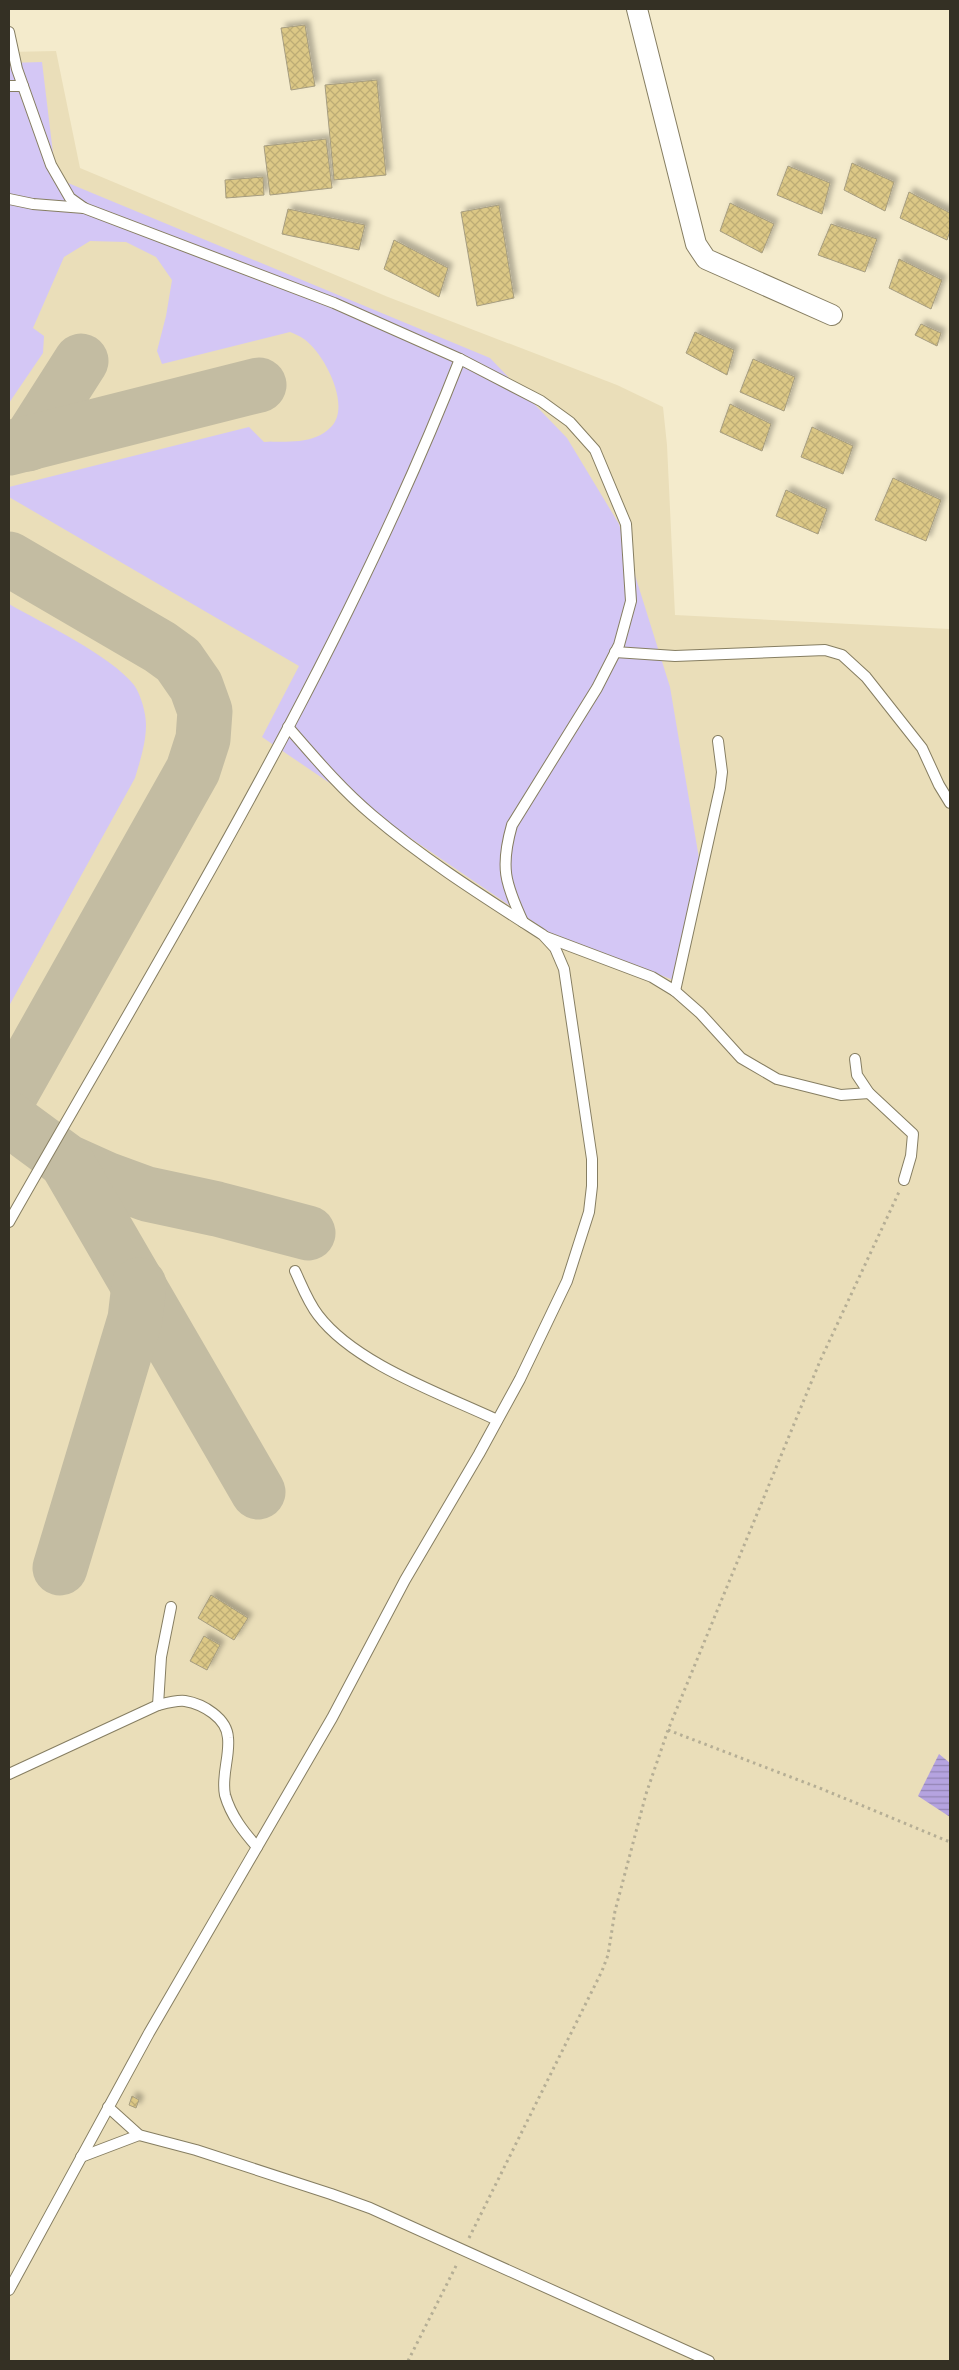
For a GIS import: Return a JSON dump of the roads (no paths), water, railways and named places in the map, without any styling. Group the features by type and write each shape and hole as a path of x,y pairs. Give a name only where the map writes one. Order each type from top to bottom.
{"street":[{"path":"637,9 696,244 706,259 832,315"}],"lane":[{"path":"9,32 23,86 51,165 70,198 84,208 334,303 460,359 541,401 570,422 594,450 626,524 631,602 615,652 597,688 512,825 505,850 506,876 512,898 523,922"},
{"path":"9,86 23,86"},
{"path":"9,199 33,204 84,208"},
{"path":"9,1222 288,727 420,460 460,359"},
{"path":"615,652 675,656 826,650 842,655 866,678 922,748 939,785 950,803"},
{"path":"9,2290 149,2033 332,1718 405,1580 497,1420 567,1282 589,1212 592,1186 592,1159 564,969 555,948 523,922 436,866 372,815 333,779 288,727"},
{"path":"675,991 720,788 722,772 718,741"},
{"path":"542,936 652,977 675,991 700,1013 741,1058 777,1079 841,1095 869,1093"},
{"path":"855,1059 857,1074 869,1093 913,1134 911,1156 904,1180"},
{"path":"296,1271 317,1314 332,1331 354,1348 381,1365 497,1420"},
{"path":"158,1705 161,1656 171,1608"},
{"path":"9,1774 158,1705 183,1701 205,1707 224,1724 228,1738 224,1783 226,1797 239,1825 257,1847"},
{"path":"108,2108 139,2136 196,2150 370,2208 709,2361"},
{"path":"81,2157 139,2136"}]}
